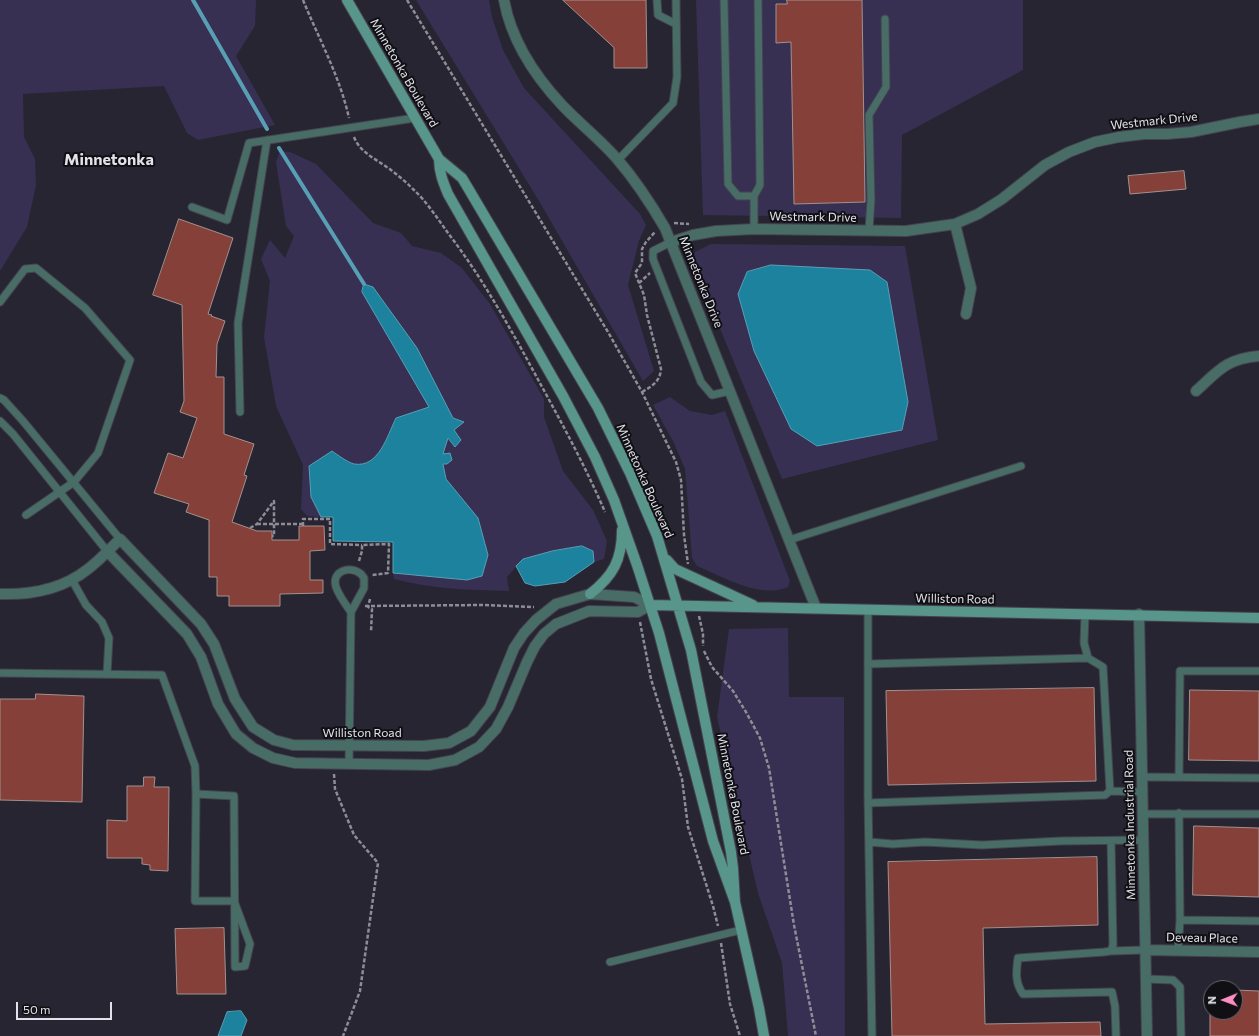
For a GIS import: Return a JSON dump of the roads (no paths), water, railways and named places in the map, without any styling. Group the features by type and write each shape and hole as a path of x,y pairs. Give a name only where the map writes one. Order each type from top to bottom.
{"main road":[{"name":"Minnetonka Boulevard","path":"347,0 439,159 462,178 575,368 608,428 657,536 686,629 705,718 731,852 735,902"},
{"name":"Minnetonka Boulevard","path":"439,159 439,170 448,194 570,409 605,479 622,522 658,629 713,841 735,902 764,1036"},
{"path":"590,594 601,585 612,571 618,559 622,544 622,522"},
{"path":"664,557 675,569 756,607"},
{"name":"Williston Road","path":"650,605 1139,614 1259,618"}],"street":[{"name":"Minnetonka Drive","path":"504,0 512,31 540,80 561,105 618,160 647,197 665,228 672,242 816,608"},
{"name":"Westmark Drive","path":"672,242 693,235 716,231 754,229 906,231 955,224 978,214 1002,200 1045,164 1069,152 1095,142 1144,134 1190,132 1259,119"},
{"path":"955,224 971,288 966,314"},
{"path":"1196,391 1228,363 1242,358 1259,356"},
{"path":"0,594 42,591 72,580 88,569 120,539"},
{"name":"Williston Road","path":"120,539 201,624 214,644 235,699 253,727 274,740 293,745 424,746 449,743 471,731 490,707 514,648 524,632 556,604 590,594 634,597 650,605"},
{"name":"Williston Road","path":"107,551 187,634 201,657 218,704 236,734 252,748 273,758 295,763 429,765 455,760 479,746 496,729 508,707 535,646 544,634 556,624 589,611 638,612 650,605"},
{"name":"Minnetonka Industrial Road","path":"1139,614 1146,1036"},
{"name":"Deveau Place","path":"1145,950 1259,952"}],"lane":[{"path":"657,0 658,15 676,24"},
{"path":"618,160 673,103 677,77 676,0"},
{"path":"724,0 728,184 738,196 754,196"},
{"path":"754,229 754,196 760,185 758,0"},
{"path":"869,230 871,200 869,115 886,87 885,19"},
{"path":"192,207 226,220 249,143 351,129 415,118"},
{"path":"240,412 238,323 267,140"},
{"path":"672,242 653,251 653,259 701,382 712,395 730,391"},
{"path":"0,302 24,268 36,268 85,308 130,360 98,453 74,482 26,515"},
{"path":"0,398 4,400 23,421 120,539"},
{"path":"0,421 13,434 107,551"},
{"path":"789,540 1021,466"},
{"path":"349,763 351,612 364,588 364,578 358,570 348,569 339,574 335,583 336,588 351,612"},
{"path":"72,580 86,605 102,622 109,638 107,674"},
{"path":"868,610 868,803 872,1036"},
{"path":"1085,614 1084,643 1088,658"},
{"path":"868,664 1088,658 1103,667 1110,791"},
{"path":"1179,777 1180,671 1259,671"},
{"path":"0,673 162,675 195,766 195,901 234,901"},
{"path":"1142,777 1259,778"},
{"path":"868,803 1105,795 1110,791 1142,792"},
{"path":"196,794 234,796 234,901 235,967 245,966 250,944 234,901"},
{"path":"1178,950 1180,920 1179,813"},
{"path":"1142,814 1259,814"},
{"path":"869,842 893,844 925,842 982,845 1143,840"},
{"path":"1110,841 1112,948"},
{"path":"1180,920 1259,921"},
{"path":"610,962 741,930"},
{"path":"1116,1036 1115,1006 1112,992 1023,994 1019,988 1016,973 1018,958 1104,952 1112,948 1145,950"},
{"path":"1146,979 1173,980 1180,987 1181,1036"}],"water":[{"path":"771,265 870,270 887,282 908,402 902,430 817,446 791,429 754,351 738,294 747,272"},
{"path":"364,284 373,287 417,348 453,418 464,422 454,430 461,440 455,447 448,438 443,454 450,453 452,460 447,464 443,464 446,479 478,518 488,555 482,576 467,580 393,573 393,542 333,541 333,517 321,517 311,497 309,466 332,451 354,464 363,464 370,461 381,449 396,418 429,407 362,292"},
{"path":"582,546 593,551 594,562 565,582 535,586 525,583 516,566 523,559 552,551"},
{"path":"241,1011 247,1020 241,1036 218,1036 227,1012"}],"waterway":[{"path":"193,0 267,129"},
{"path":"279,148 364,284"}],"district":[{"name":"Minnetonka","path":"109,160"}]}
